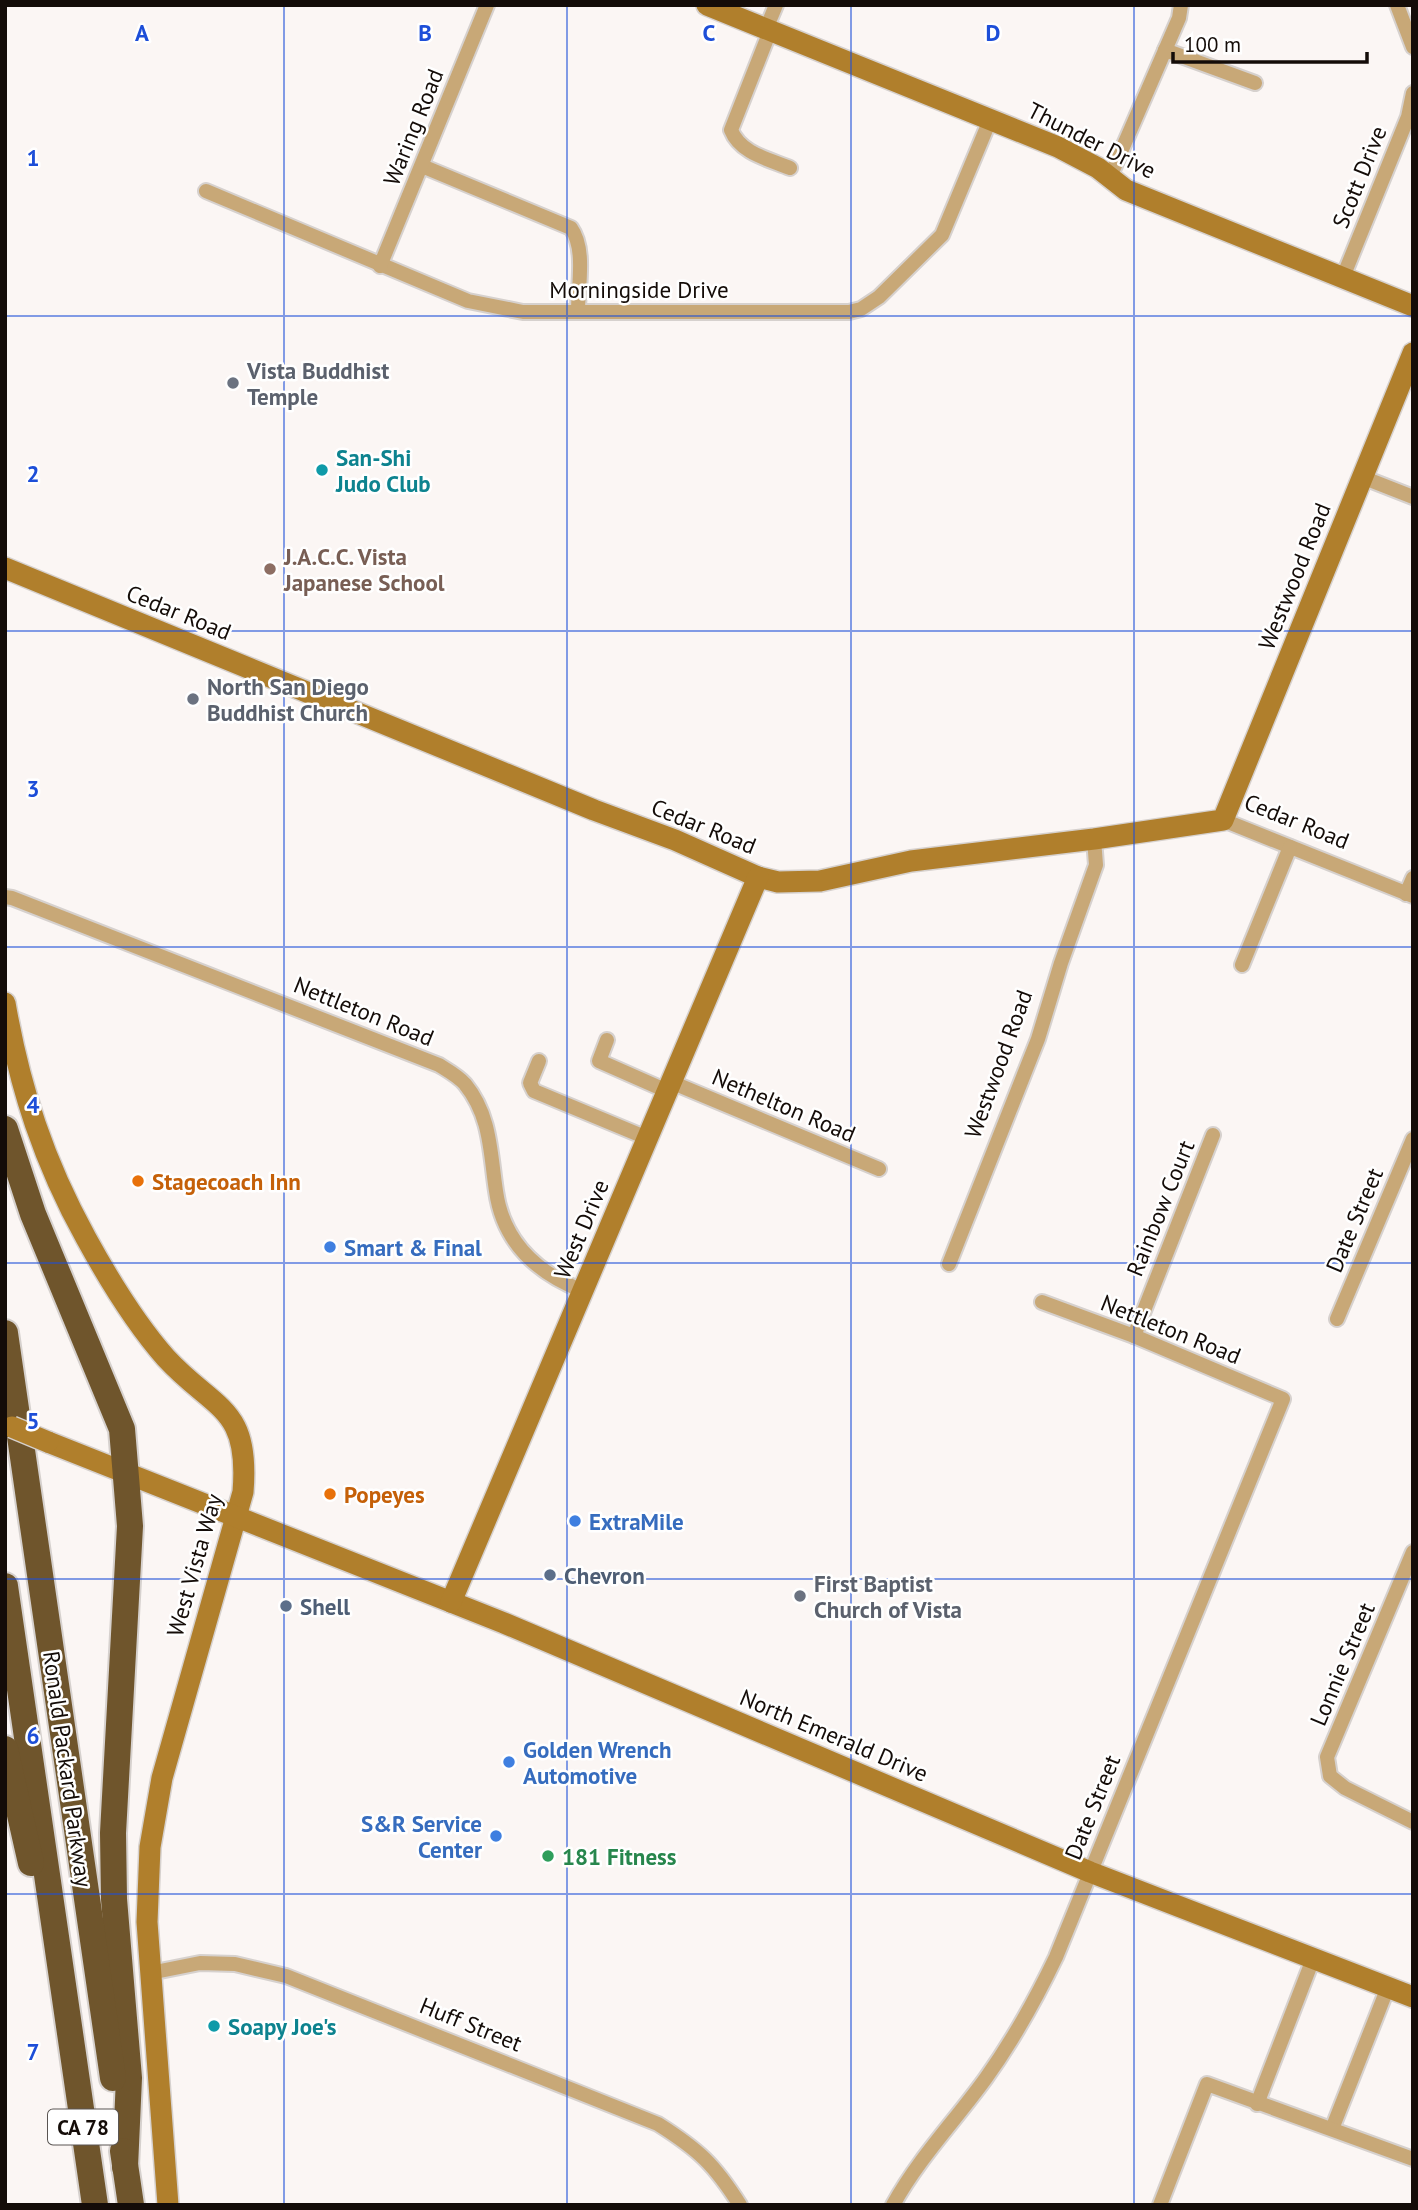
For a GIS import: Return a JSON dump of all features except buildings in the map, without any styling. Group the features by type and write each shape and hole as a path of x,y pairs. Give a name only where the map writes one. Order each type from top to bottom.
{"highway":[{"path":"5,1129 33,1214 122,1429 130,1526 113,1833 114,1899 129,2078 125,2167"},
{"name":"Ronald Packard Parkway","path":"5,1333 131,2205"},
{"name":"Ronald Packard Parkway","path":"5,1586 94,2205"},
{"path":"5,1749 72,2049"}],"street":[{"name":"Waring Road","path":"380,266 487,5"},
{"name":"Thunder Drive","path":"707,5 1059,147 1098,168 1126,190 1413,306"},
{"path":"776,5 731,130 742,148 790,169"},
{"path":"1110,177 1179,18 1181,5"},
{"path":"1398,6 1413,47"},
{"path":"1165,50 1255,83"},
{"name":"Scott Drive","path":"1343,277 1408,117 1413,93"},
{"name":"Morningside Drive","path":"206,191 468,301 523,312 849,312 862,309 879,297 942,235 990,120"},
{"path":"422,166 571,228 579,250 578,311"},
{"name":"Westwood Road","path":"1223,820 1413,353"},
{"path":"1362,477 1413,497"},
{"name":"Cedar Road","path":"5,568 583,806 675,840 758,877 778,882 820,881 912,861 1223,820 1410,895"},
{"name":"Westwood Road","path":"949,1264 1038,1039 1061,963 1096,865 1094,839"},
{"path":"1242,965 1290,847"},
{"name":"West Drive","path":"452,1602 758,877"},
{"path":"1410,895 1413,878"},
{"name":"Nettleton Road","path":"5,897 320,1017 439,1065 456,1076 480,1107 488,1129 496,1194 503,1219 514,1239 532,1263 583,1291"},
{"name":"West Vista Way","path":"5,1003 14,1052 40,1140 86,1238 137,1321 168,1359 225,1409 236,1427 244,1471 243,1492 162,1778 150,1847 147,1922 168,2205"},
{"name":"Nethelton Road","path":"607,1040 599,1061 879,1169"},
{"path":"539,1061 530,1083 534,1091 647,1138"},
{"name":"Rainbow Court","path":"1134,1336 1213,1135"},
{"name":"Date Street","path":"1337,1319 1413,1139"},
{"name":"Nettleton Road","path":"1042,1302 1134,1336 1283,1399"},
{"name":"Date Street","path":"893,2205 921,2159 985,2079 1036,2000 1056,1957 1283,1399"},
{"name":"North Emerald Drive","path":"5,1424 452,1602 1090,1872 1413,1997"},
{"name":"Lonnie Street","path":"1413,1552 1328,1757 1330,1776 1345,1788 1413,1822"},
{"path":"1257,2104 1313,1959"},
{"name":"Huff Street","path":"150,1973 200,1963 235,1964 286,1976 658,2124 691,2145 712,2164 740,2205"},
{"path":"1332,2129 1388,1987"},
{"path":"1160,2205 1207,2084 1413,2159"}],"place":[{"name":"Vista Buddhist Temple","path":"233,383"},
{"name":"San-Shi Judo Club","path":"322,470"},
{"name":"J.A.C.C. Vista Japanese School","path":"270,569"},
{"name":"North San Diego Buddhist Church","path":"193,699"},
{"name":"Stagecoach Inn","path":"138,1181"},
{"name":"Smart & Final","path":"330,1247"},
{"name":"Popeyes","path":"330,1494"},
{"name":"ExtraMile","path":"575,1521"},
{"name":"Chevron","path":"550,1575"},
{"name":"First Baptist Church of Vista","path":"800,1596"},
{"name":"Shell","path":"286,1606"},
{"name":"Golden Wrench Automotive","path":"509,1762"},
{"name":"S&R Service Center","path":"496,1836"},
{"name":"181 Fitness","path":"548,1856"},
{"name":"Soapy Joe's","path":"214,2026"}]}
